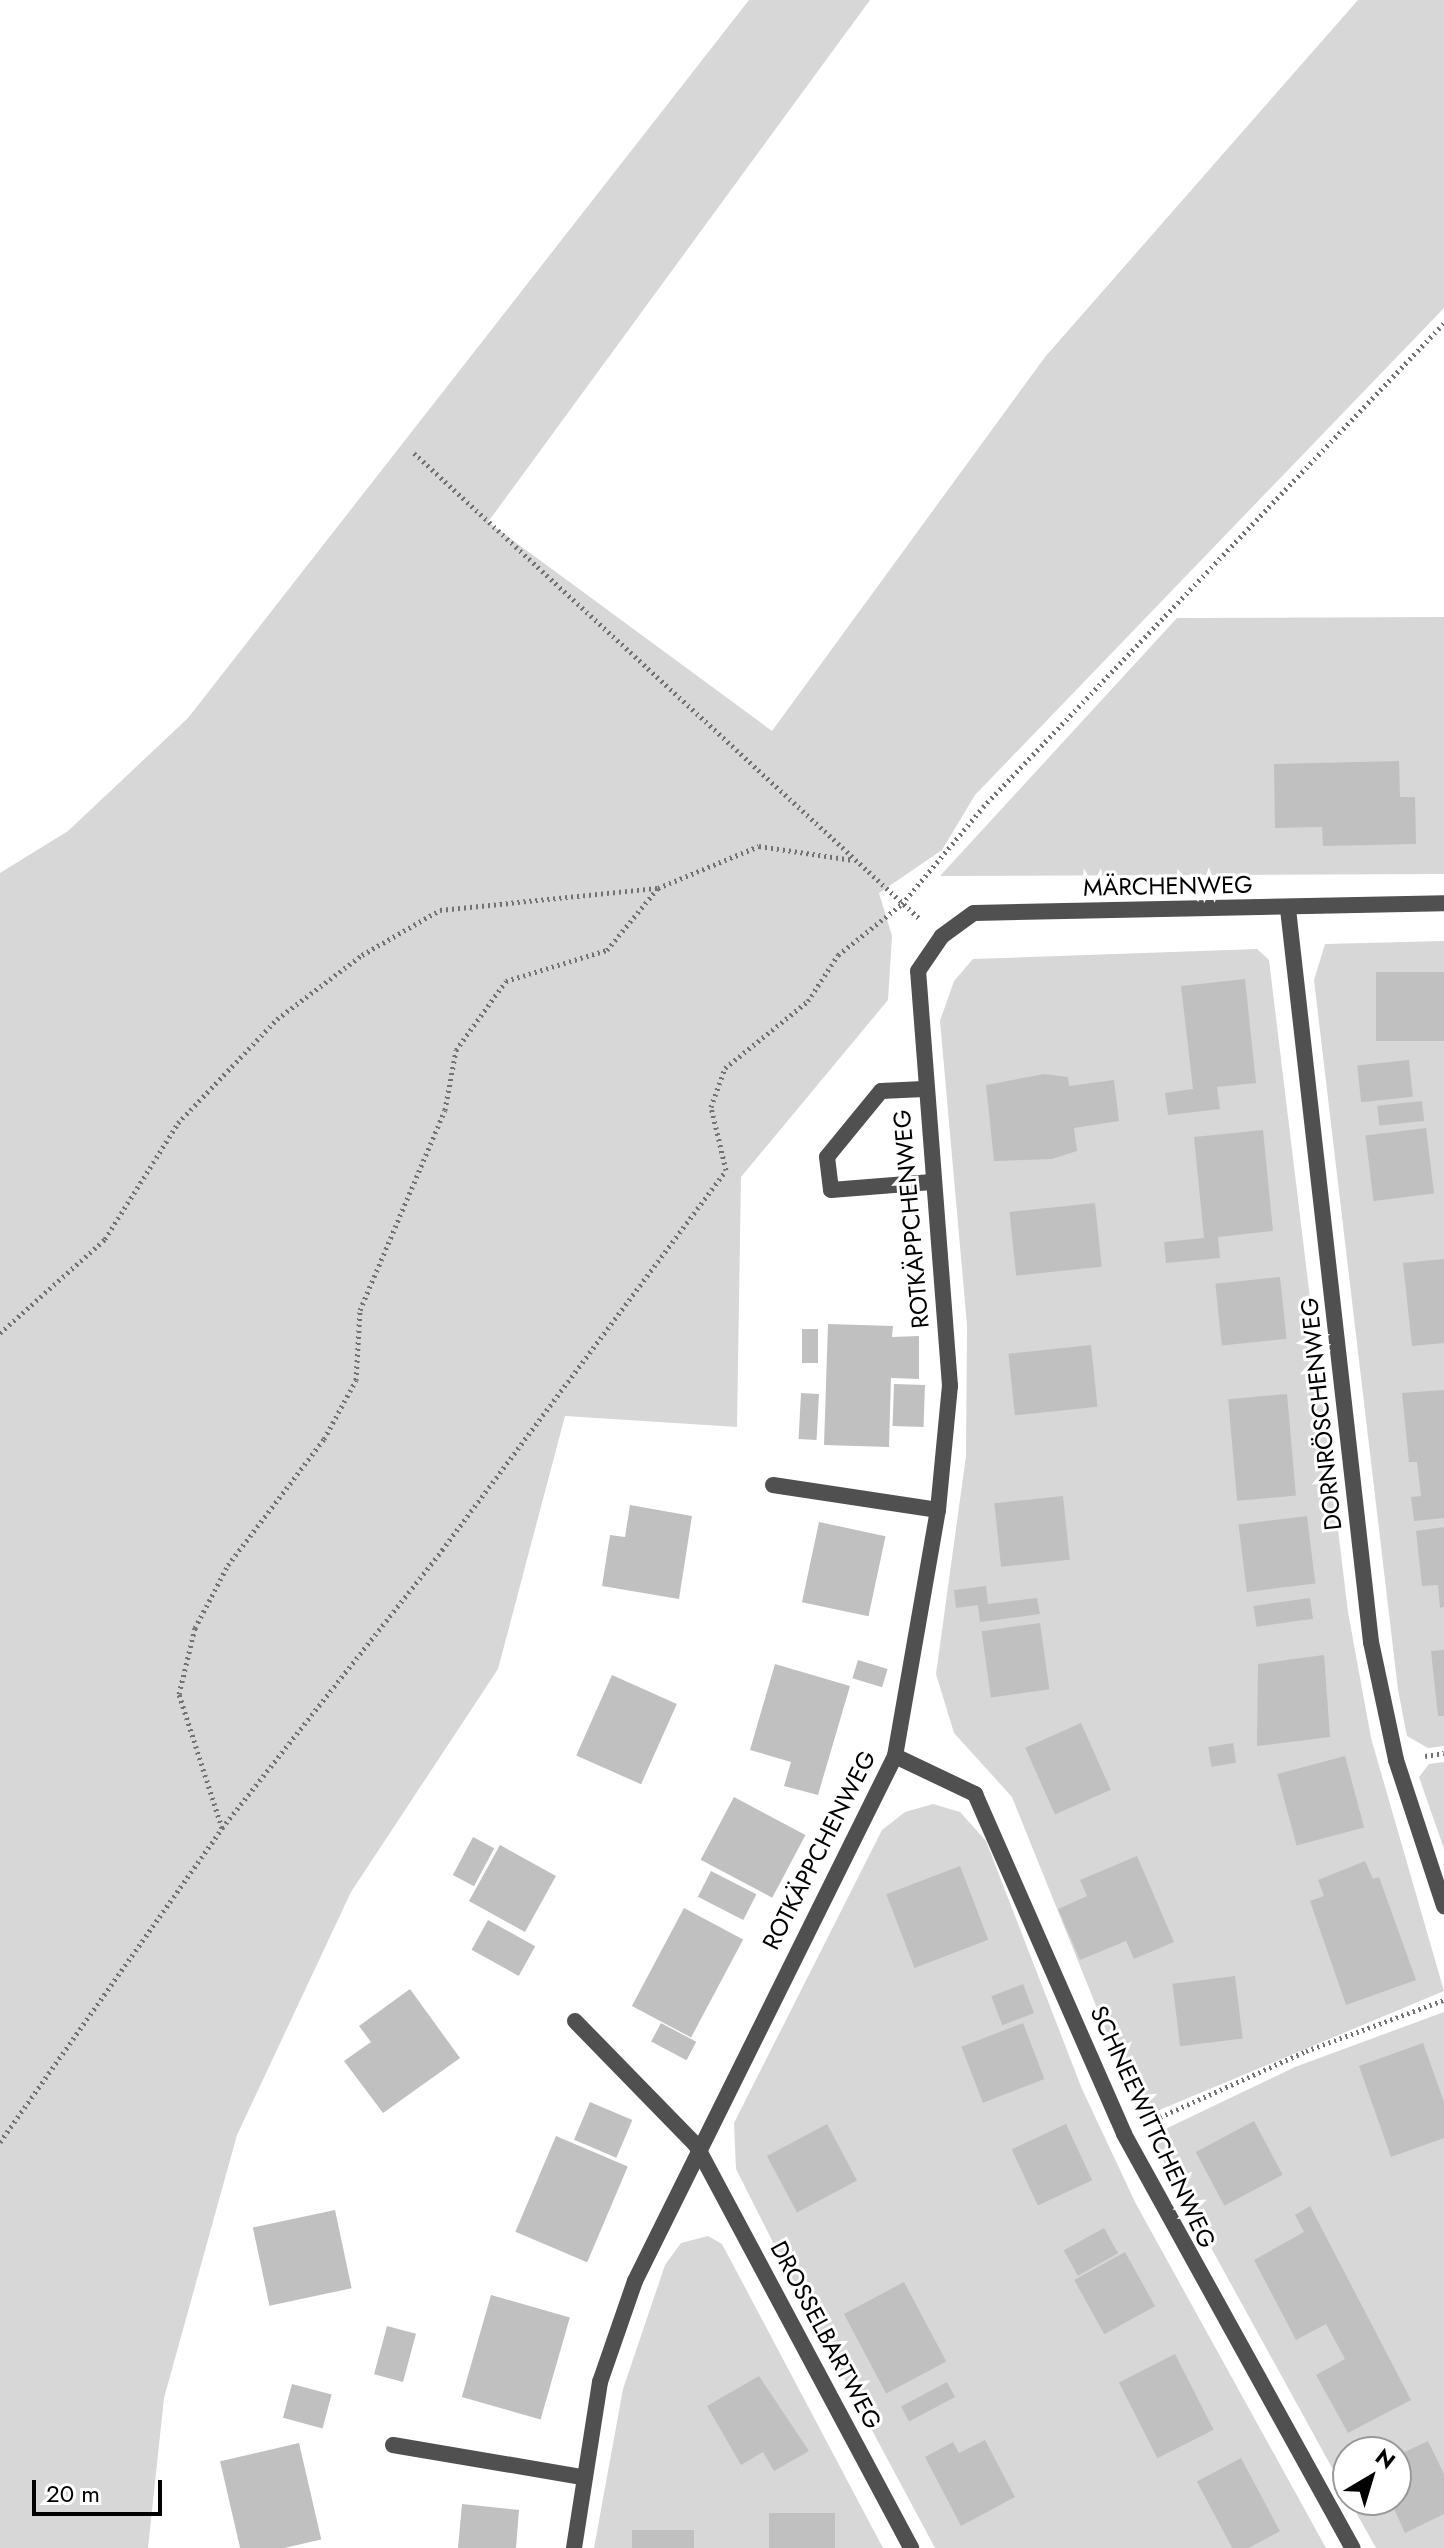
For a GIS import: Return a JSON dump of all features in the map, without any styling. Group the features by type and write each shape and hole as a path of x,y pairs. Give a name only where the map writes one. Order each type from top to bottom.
{"street":[{"name":"MÄRCHENWEG","path":"918,971 942,936 974,913 1288,909 1444,903"},
{"name":"DORNRÖSCHENWEG","path":"1288,909 1371,1642 1396,1760 1444,1906"},
{"name":"ROTKÄPPCHENWEG","path":"574,2548 582,2477 600,2382 635,2281 696,2145 895,1756 938,1510 950,1386 924,1089 918,971"},
{"path":"924,1089 881,1091 827,1157 831,1190 932,1182"},
{"path":"773,1485 938,1510"},
{"name":"SCHNEEWITTCHENWEG","path":"895,1756 975,1794 1124,2134 1353,2548"},
{"path":"575,2021 696,2145"},
{"name":"DROSSELBARTWEG","path":"696,2145 911,2548"},
{"path":"393,2445 582,2477"}],"path":[{"path":"0,2142 222,1828 442,1550 726,1170 711,1107 725,1068 808,1001 838,955 902,904 983,807 1444,323"},
{"path":"414,453 853,860 942,936"},
{"path":"0,1333 105,1239 178,1123 255,1042 362,955 440,910 658,888 759,846 853,860"},
{"path":"222,1828 179,1694 195,1628 228,1565 324,1439 356,1380 360,1310 445,1110 456,1050 506,981 607,950 658,888"},
{"path":"1124,2134 1306,2051 1444,2000"}],"shaded area":[{"path":"749,0 870,0 488,522 772,731 1045,357 1358,0 1444,0 1444,308 975,795 942,850 879,893 892,936 888,1000 741,1177 737,1427 565,1416 498,1669 351,1892 237,2135 164,2398 148,2548 0,2548 0,873 68,831 188,718"},
{"path":"1444,617 1444,874 940,876 1177,618"},
{"path":"1444,941 1444,1746 1428,1748 1407,1736 1398,1690 1314,980 1325,944"},
{"path":"1257,949 1269,960 1348,1612 1371,1738 1444,1991 1157,2111 1138,2110 1012,1797 954,1733 936,1674 966,1456 967,1325 940,1021 954,981 973,959"},
{"path":"1444,1762 1444,1849 1419,1777 1429,1764"},
{"path":"933,1804 960,1812 986,1841 1082,2089 1136,2204 1326,2548 935,2548 797,2290 736,2169 734,2123 882,1830 905,1812"},
{"path":"1444,2012 1444,2548 1376,2548 1358,2516 1412,2516 1412,2436 1332,2436 1332,2468 1154,2144 1159,2132 1295,2067"},
{"path":"708,2236 722,2244 883,2548 594,2548 623,2389 665,2265 681,2243"}],"building":[{"path":"1399,761 1400,797 1415,797 1416,844 1323,846 1322,827 1275,828 1274,764"},
{"path":"1376,972 1444,972 1444,1041 1376,1041"},
{"path":"1245,979 1256,1083 1217,1087 1220,1109 1168,1115 1165,1093 1193,1089 1181,986"},
{"path":"1409,1060 1413,1097 1361,1102 1357,1065"},
{"path":"1044,1074 1068,1077 1069,1086 1114,1080 1119,1121 1074,1128 1077,1151 1052,1159 994,1161 986,1085"},
{"path":"1422,1101 1424,1121 1379,1126 1377,1106"},
{"path":"1426,1128 1434,1194 1373,1201 1365,1135"},
{"path":"1263,1130 1273,1231 1218,1237 1220,1258 1166,1263 1164,1242 1204,1238 1194,1137"},
{"path":"1095,1203 1102,1267 1016,1276 1009,1212"},
{"path":"1444,1259 1444,1343 1412,1346 1403,1263"},
{"path":"1280,1277 1286,1339 1222,1345 1215,1284"},
{"path":"828,1324 893,1326 892,1337 919,1336 919,1379 891,1378 889,1447 824,1445"},
{"path":"802,1329 818,1329 818,1363 802,1363"},
{"path":"1091,1345 1097,1407 1015,1415 1008,1354"},
{"path":"894,1384 925,1385 924,1427 893,1426"},
{"path":"1444,1390 1444,1518 1414,1521 1411,1497 1421,1496 1417,1462 1409,1462 1402,1393"},
{"path":"801,1393 819,1394 817,1440 799,1439"},
{"path":"1287,1394 1296,1496 1237,1501 1228,1399"},
{"path":"1063,1496 1070,1560 1001,1567 994,1503"},
{"path":"630,1505 692,1516 679,1599 602,1586 610,1535 625,1537"},
{"path":"1307,1516 1315,1583 1247,1592 1239,1524"},
{"path":"819,1522 886,1536 868,1616 802,1602"},
{"path":"1444,1527 1444,1607 1440,1608 1438,1585 1422,1586 1416,1531"},
{"path":"986,1586 988,1604 1037,1598 1040,1614 980,1622 978,1605 956,1608 954,1590"},
{"path":"1310,1598 1313,1619 1256,1627 1254,1606"},
{"path":"1040,1623 1049,1689 991,1698 982,1631"},
{"path":"1444,1650 1444,1716 1438,1716 1431,1651"},
{"path":"1324,1655 1330,1737 1257,1746 1258,1664"},
{"path":"858,1660 888,1669 882,1687 852,1678"},
{"path":"775,1664 850,1686 818,1795 784,1786 791,1762 750,1750"},
{"path":"612,1675 677,1704 641,1784 576,1755"},
{"path":"1081,1723 1111,1790 1055,1814 1025,1748"},
{"path":"1233,1743 1236,1763 1211,1767 1208,1747"},
{"path":"1345,1756 1364,1827 1297,1846 1277,1774"},
{"path":"734,1797 806,1835 772,1898 701,1860"},
{"path":"473,1837 494,1848 474,1886 453,1875"},
{"path":"500,1845 556,1876 525,1932 469,1901"},
{"path":"1137,1856 1174,1942 1134,1959 1126,1941 1080,1960 1058,1909 1087,1896 1080,1880"},
{"path":"1365,1861 1373,1879 1379,1877 1416,1980 1346,2005 1310,1901 1324,1896 1318,1880"},
{"path":"960,1866 988,1940 915,1968 886,1894"},
{"path":"711,1871 756,1894 743,1920 698,1897"},
{"path":"684,1908 743,1939 691,2037 632,2006"},
{"path":"488,1920 535,1946 519,1976 472,1950"},
{"path":"1235,1976 1243,2039 1180,2046 1172,1984"},
{"path":"1023,1984 1034,2013 1002,2025 991,1996"},
{"path":"410,1989 460,2058 383,2113 344,2061 371,2042 359,2026"},
{"path":"661,2023 696,2042 686,2060 651,2042"},
{"path":"1023,2023 1045,2079 983,2103 961,2047"},
{"path":"1423,2043 1444,2102 1444,2138 1391,2157 1359,2066"},
{"path":"590,2102 632,2120 616,2158 574,2140"},
{"path":"1254,2121 1283,2175 1224,2206 1196,2152"},
{"path":"827,2124 857,2181 797,2212 767,2156"},
{"path":"1066,2124 1092,2180 1038,2206 1012,2149"},
{"path":"556,2136 628,2166 587,2262 515,2232"},
{"path":"1310,2206 1411,2400 1348,2433 1316,2375 1345,2359 1326,2324 1296,2340 1254,2260 1304,2232 1295,2215"},
{"path":"335,2210 352,2288 269,2306 253,2227"},
{"path":"1104,2228 1118,2253 1078,2276 1064,2250"},
{"path":"1125,2252 1155,2306 1104,2334 1074,2280"},
{"path":"904,2282 946,2361 886,2393 844,2314"},
{"path":"491,2295 570,2318 541,2419 462,2397"},
{"path":"387,2326 416,2334 403,2382 374,2374"},
{"path":"1175,2354 1214,2430 1157,2458 1119,2383"},
{"path":"759,2376 809,2451 774,2471 763,2452 741,2465 707,2406"},
{"path":"947,2382 955,2397 909,2421 901,2406"},
{"path":"292,2384 332,2395 323,2428 283,2418"},
{"path":"985,2440 1015,2497 961,2526 925,2457 953,2442 959,2453"},
{"path":"1428,2441 1444,2474 1444,2514 1405,2533 1397,2516 1412,2516 1412,2448"},
{"path":"299,2443 321,2539 284,2548 240,2548 220,2461"},
{"path":"1241,2458 1280,2531 1249,2548 1232,2548 1197,2481"},
{"path":"462,2504 519,2510 516,2548 458,2548"},
{"path":"769,2513 835,2513 835,2548 769,2548"},
{"path":"632,2530 694,2530 694,2548 632,2548"}]}
